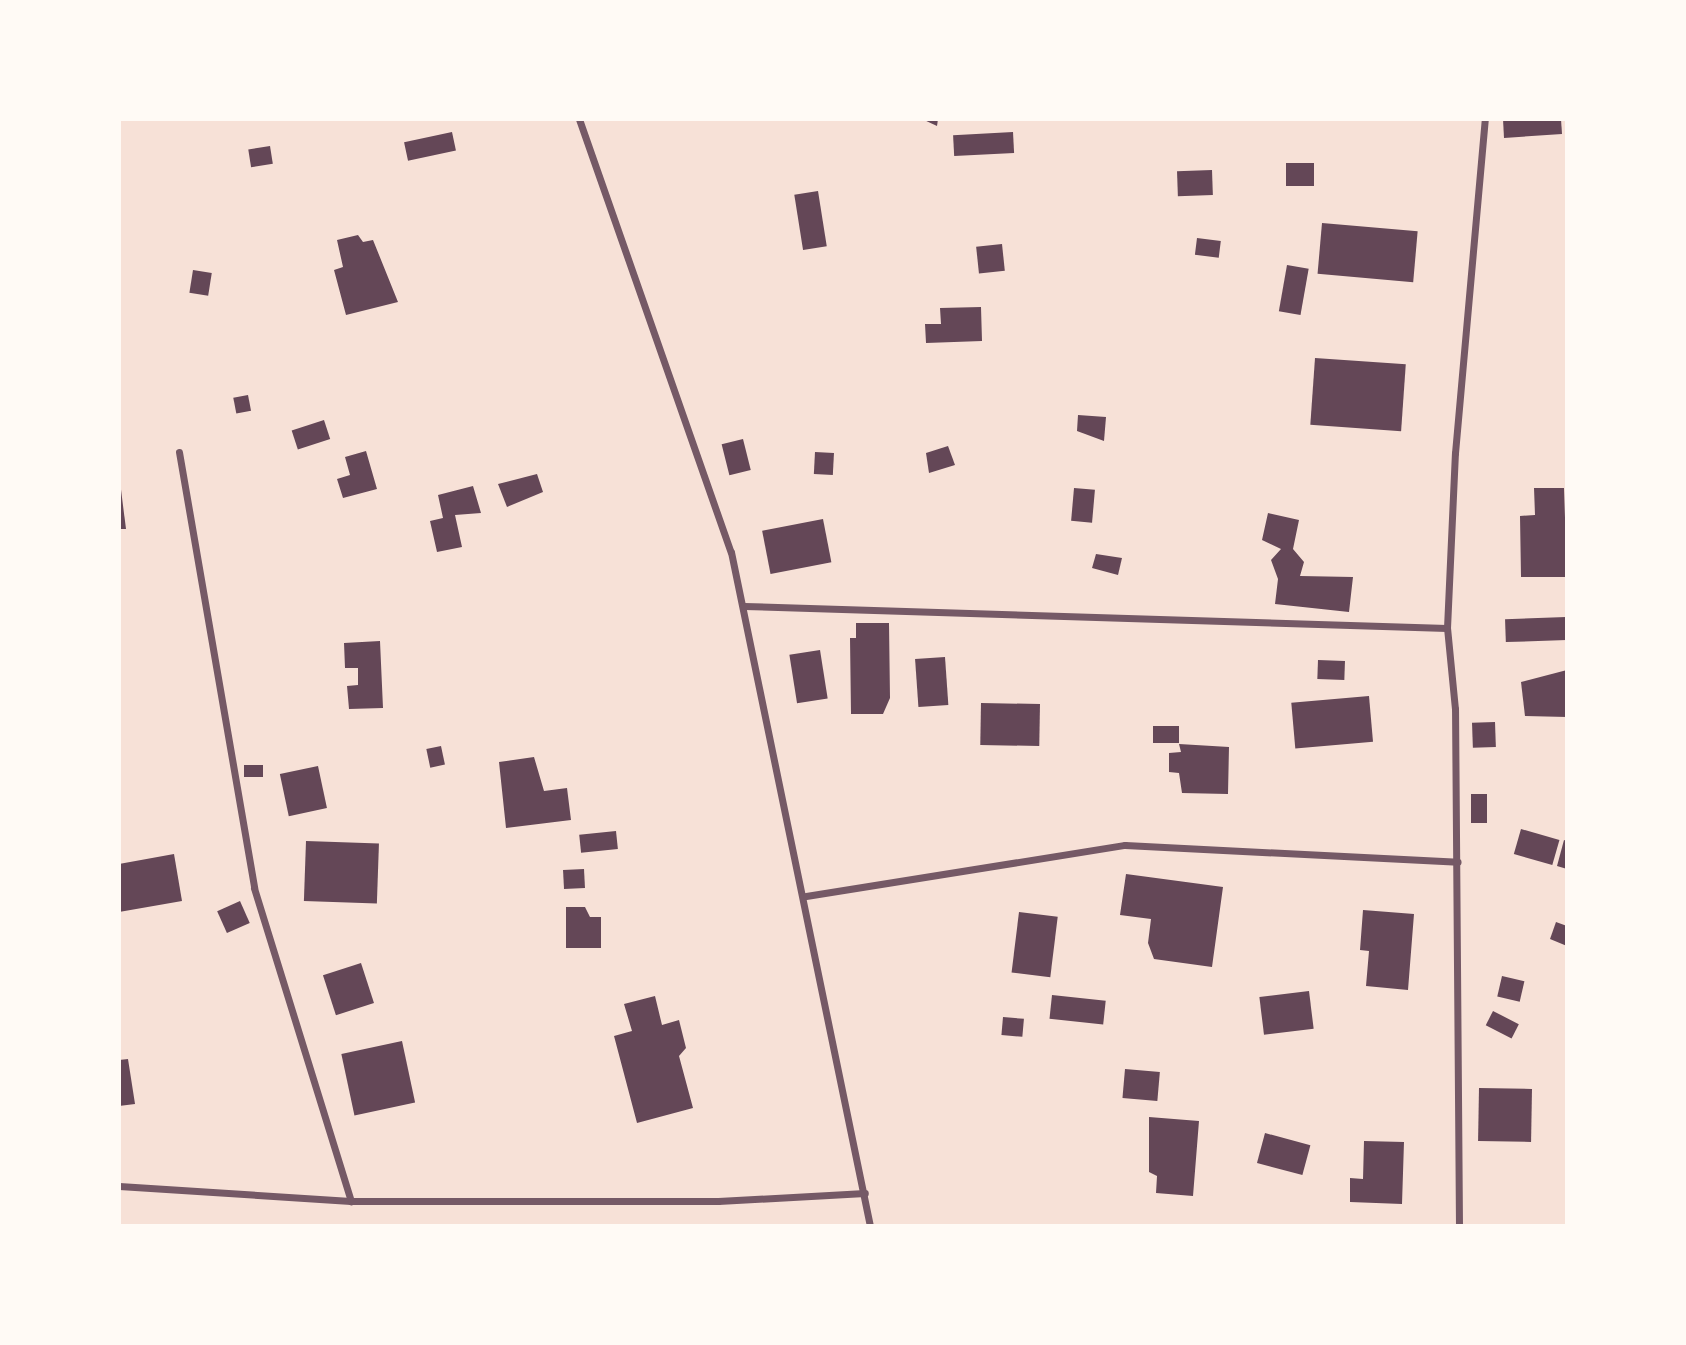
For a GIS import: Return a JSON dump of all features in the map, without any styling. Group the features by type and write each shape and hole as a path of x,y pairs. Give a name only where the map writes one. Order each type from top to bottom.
{"street":[{"path":"579,119 744,606 806,896 870,1226"},
{"path":"1460,1226 1458,862 1447,628 1455,453 1485,119"},
{"path":"179,452 254,888 351,1201"},
{"path":"744,606 1447,628"},
{"path":"806,896 1125,845 1458,862"},
{"path":"119,1186 351,1201 718,1201 865,1193"}],"building":[{"path":"922,119 938,119 937,126"},
{"path":"1503,119 1561,119 1562,134 1504,138"},
{"path":"452,132 456,151 408,161 404,142"},
{"path":"1013,132 1014,153 954,156 953,135"},
{"path":"270,146 273,164 251,167 248,149"},
{"path":"1286,163 1314,163 1314,186 1286,186"},
{"path":"1212,170 1213,195 1178,196 1177,171"},
{"path":"818,191 827,246 803,250 794,195"},
{"path":"1322,223 1418,231 1413,282 1318,274"},
{"path":"358,235 363,242 373,240 398,302 346,315 334,270 343,267 337,240"},
{"path":"1197,238 1221,241 1219,258 1195,255"},
{"path":"1002,244 1005,271 979,274 976,247"},
{"path":"1287,265 1309,269 1301,315 1279,311"},
{"path":"193,270 212,273 208,296 189,293"},
{"path":"981,307 982,341 926,343 925,324 941,324 940,308"},
{"path":"1315,358 1406,364 1401,431 1310,425"},
{"path":"248,395 251,411 236,414 233,398"},
{"path":"1078,415 1106,417 1104,441 1077,431"},
{"path":"324,420 330,439 298,450 292,431"},
{"path":"743,439 751,470 729,475 722,444"},
{"path":"948,446 955,465 929,473 926,453"},
{"path":"366,451 377,489 343,498 337,479 350,475 345,457"},
{"path":"815,452 834,453 833,475 814,474"},
{"path":"119,474 126,529 119,529"},
{"path":"537,474 543,492 507,507 498,484"},
{"path":"473,486 481,513 455,515 462,547 437,552 430,521 443,518 438,495"},
{"path":"1074,488 1095,490 1092,523 1071,521"},
{"path":"1534,488 1564,488 1567,577 1521,577 1520,516 1535,515"},
{"path":"1268,513 1299,520 1293,549 1304,562 1300,576 1353,577 1349,612 1275,604 1278,579 1271,560 1281,549 1262,540"},
{"path":"823,519 831,562 771,574 762,531"},
{"path":"1096,554 1122,558 1118,575 1092,568"},
{"path":"1566,617 1567,640 1506,642 1505,619"},
{"path":"856,623 889,623 890,698 883,714 851,714 850,638 856,638"},
{"path":"380,641 383,708 349,709 347,686 358,685 358,668 345,668 344,643"},
{"path":"820,650 828,698 797,703 789,655"},
{"path":"945,657 948,705 918,707 915,659"},
{"path":"1318,660 1345,661 1344,680 1317,679"},
{"path":"1567,670 1567,717 1525,716 1521,682"},
{"path":"1369,696 1373,742 1295,749 1291,703"},
{"path":"981,703 1040,704 1039,746 980,745"},
{"path":"1495,722 1496,747 1473,748 1472,723"},
{"path":"1153,726 1179,726 1179,743 1153,743"},
{"path":"1179,744 1229,747 1228,794 1182,793 1179,773 1169,772 1169,753 1181,752"},
{"path":"441,746 445,765 430,768 426,749"},
{"path":"534,757 544,791 567,788 571,820 506,828 499,762"},
{"path":"244,765 263,765 263,777 244,777"},
{"path":"318,766 327,808 289,816 280,774"},
{"path":"1471,794 1487,794 1487,823 1471,823"},
{"path":"1521,829 1559,840 1552,865 1514,854"},
{"path":"616,831 618,849 581,853 579,835"},
{"path":"1564,840 1567,841 1567,869 1557,866"},
{"path":"306,841 379,844 377,904 304,901"},
{"path":"174,854 182,901 119,912 119,864"},
{"path":"584,869 585,888 564,889 563,870"},
{"path":"1126,874 1223,887 1212,967 1154,959 1148,943 1151,919 1120,915"},
{"path":"240,901 250,923 227,933 217,911"},
{"path":"566,907 585,907 590,917 601,917 601,948 566,948"},
{"path":"1363,910 1414,914 1408,990 1366,986 1369,951 1360,950"},
{"path":"1019,912 1058,917 1050,977 1012,973"},
{"path":"1556,922 1567,926 1567,946 1550,939"},
{"path":"361,963 374,1003 336,1015 323,975"},
{"path":"1502,976 1524,981 1520,1002 1497,996"},
{"path":"1309,991 1314,1029 1264,1035 1259,997"},
{"path":"1052,995 1106,1001 1103,1025 1049,1019"},
{"path":"655,996 662,1025 679,1020 686,1048 679,1056 693,1108 637,1123 614,1036 632,1031 624,1004"},
{"path":"1493,1011 1519,1024 1512,1038 1486,1025"},
{"path":"1003,1017 1024,1019 1022,1037 1001,1035"},
{"path":"402,1041 415,1103 354,1116 341,1054"},
{"path":"128,1059 135,1104 119,1106 119,1060"},
{"path":"1125,1069 1160,1072 1157,1101 1122,1098"},
{"path":"1479,1088 1532,1089 1531,1142 1478,1141"},
{"path":"1149,1117 1199,1121 1193,1196 1156,1193 1157,1176 1149,1172"},
{"path":"1265,1133 1310,1145 1302,1175 1257,1163"},
{"path":"1364,1141 1404,1142 1402,1204 1350,1202 1350,1178 1363,1179"}]}
